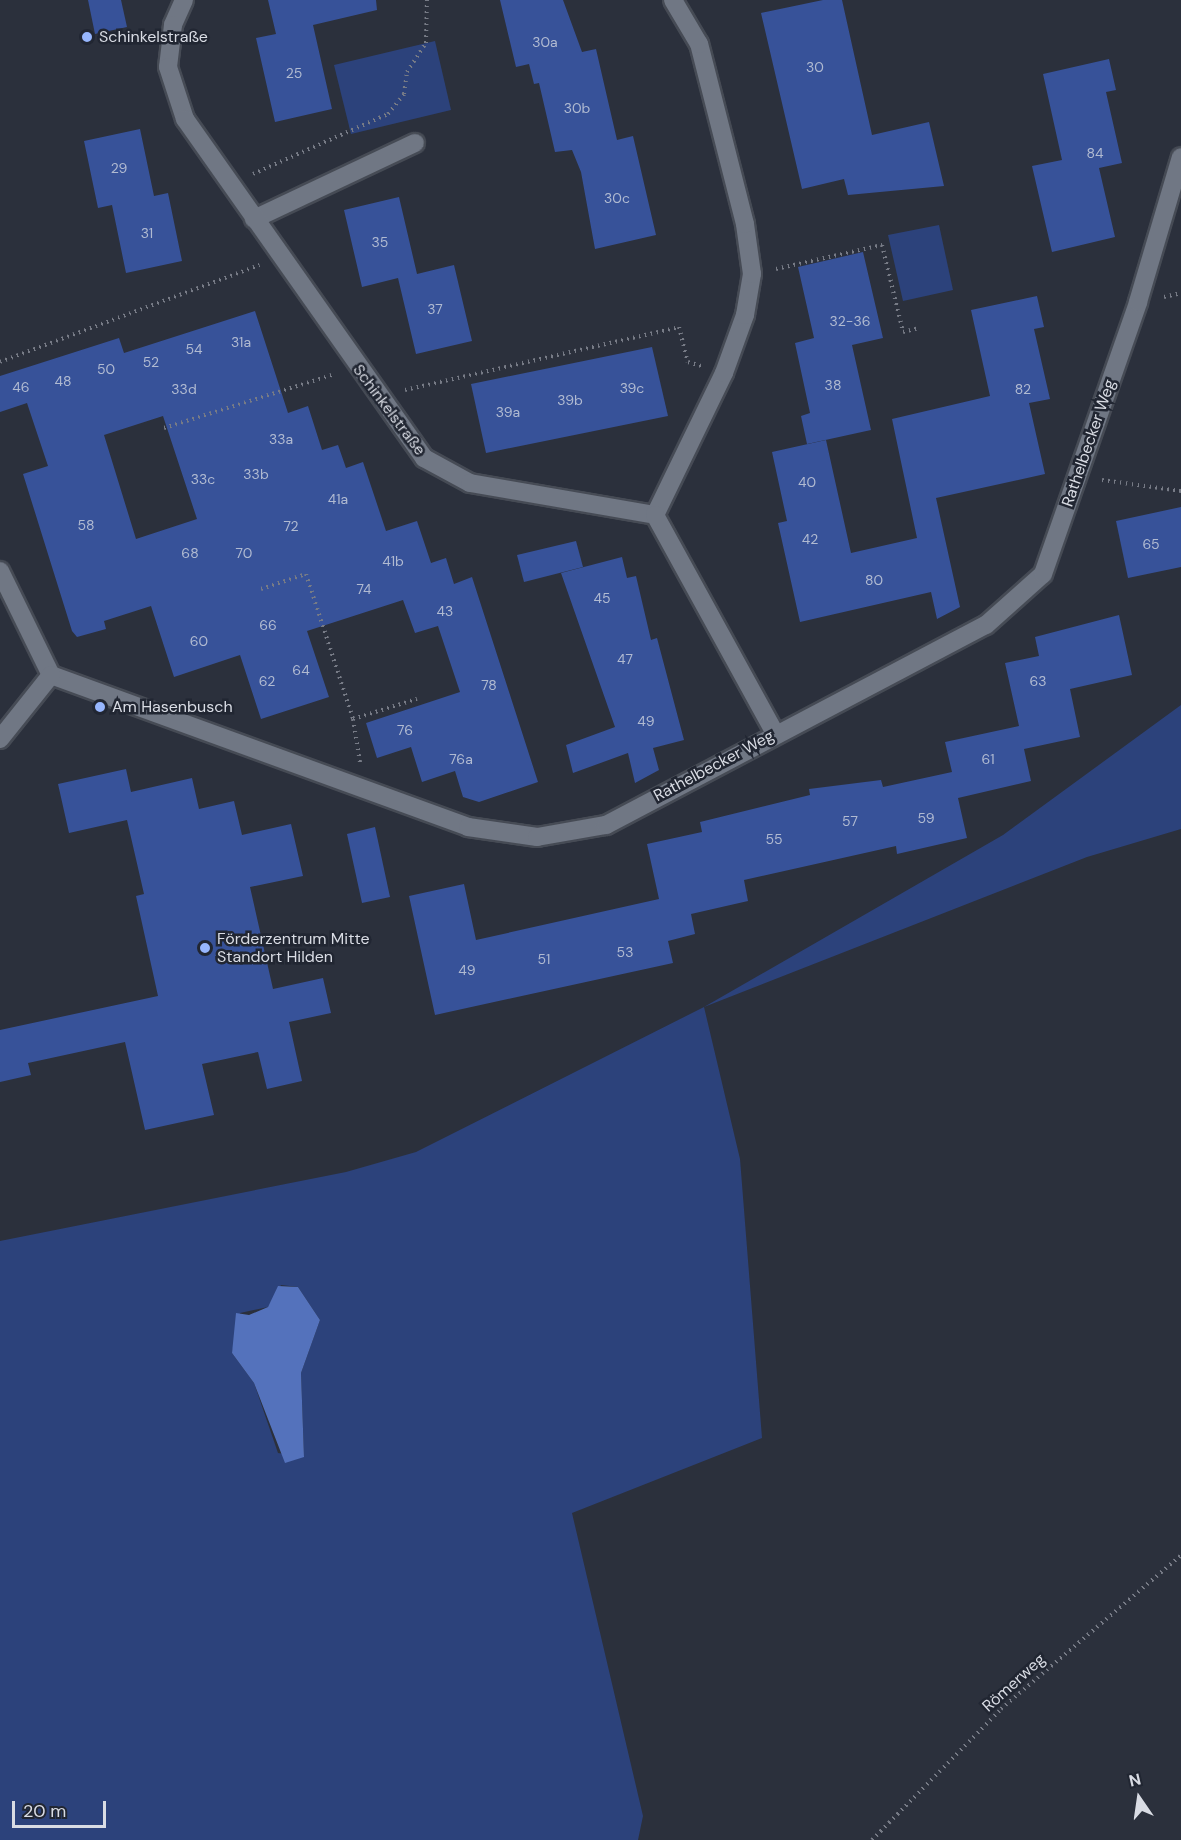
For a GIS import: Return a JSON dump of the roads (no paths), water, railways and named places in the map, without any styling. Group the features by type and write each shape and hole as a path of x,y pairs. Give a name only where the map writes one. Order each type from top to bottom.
{"street":[{"name":"Schinkelstraße","path":"184,0 173,25 168,67 175,95 185,119 359,371 424,458 470,483 655,515"},
{"path":"673,0 699,45 745,224 752,274 745,315 724,373 655,515 775,733"},
{"path":"254,219 415,143"},
{"name":"Rathelbecker Weg","path":"51,675 362,784 468,827 537,837 606,825 775,733 986,625 1043,574 1181,157"},
{"path":"0,571 51,675 0,739"}],"place":[{"name":"Schinkelstraße","path":"87,37"},
{"name":"Am Hasenbusch","path":"100,707"},
{"name":"Förderzentrum Mitte Standort Hilden","path":"205,948"}]}
